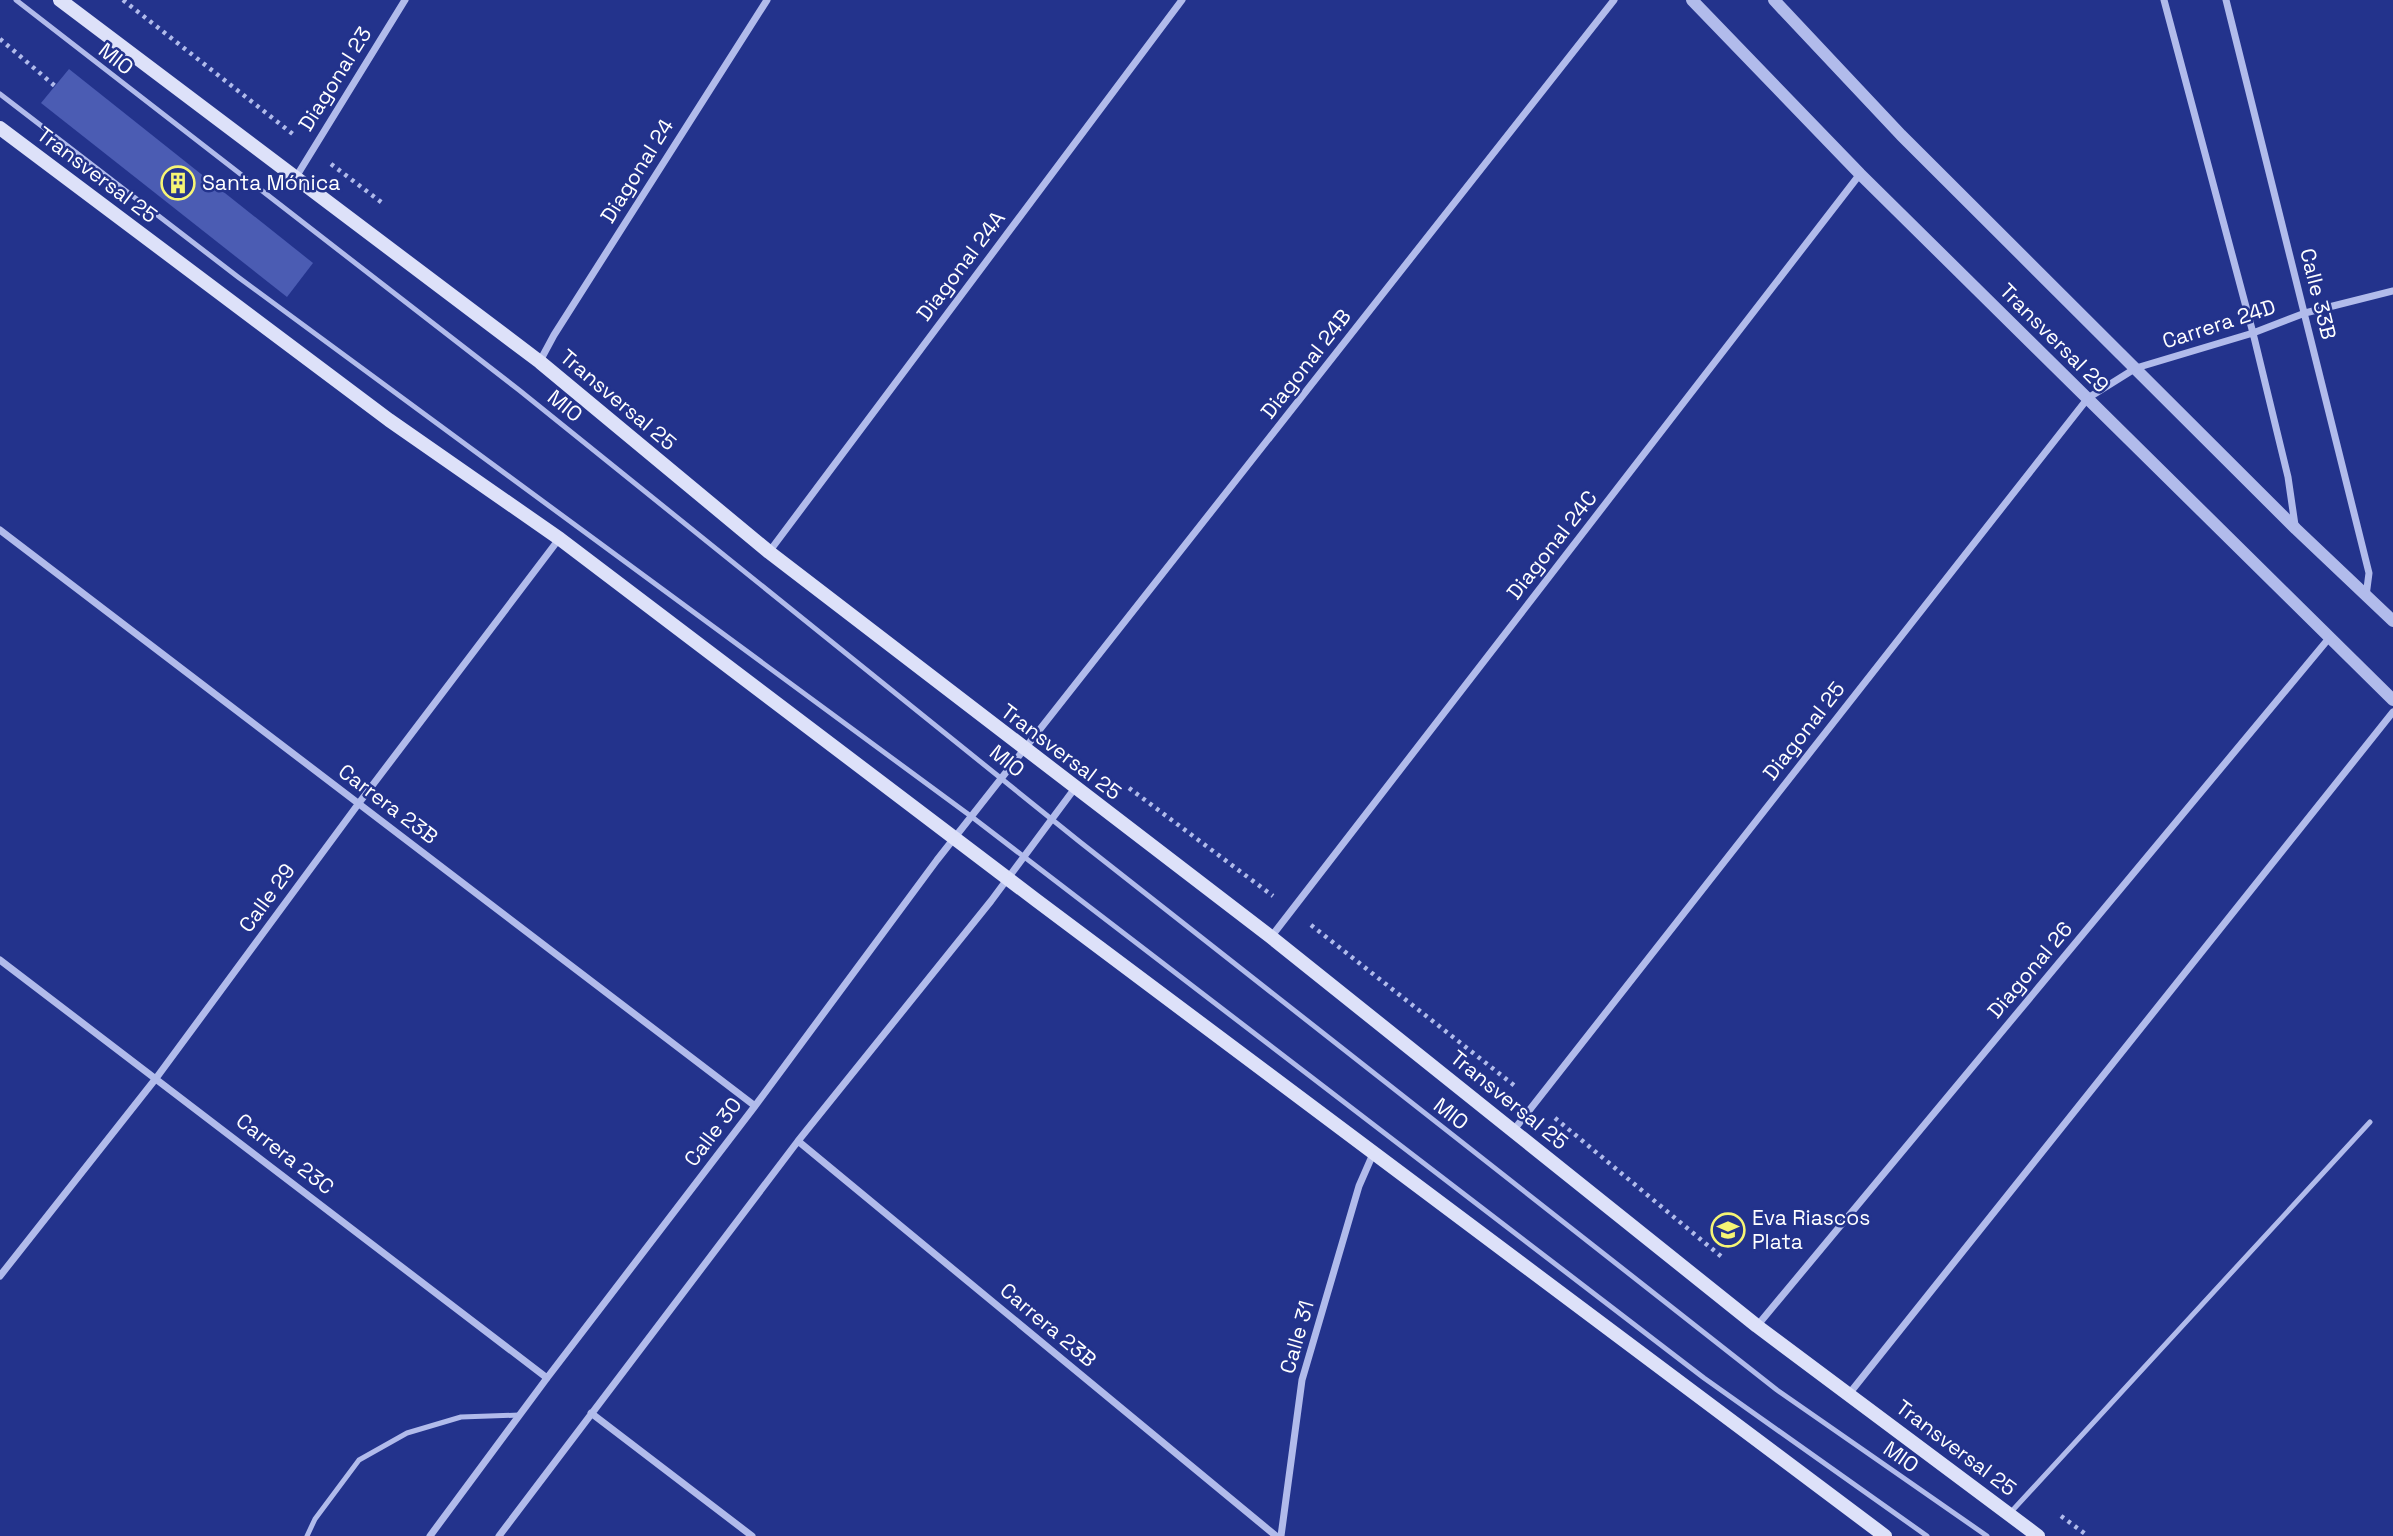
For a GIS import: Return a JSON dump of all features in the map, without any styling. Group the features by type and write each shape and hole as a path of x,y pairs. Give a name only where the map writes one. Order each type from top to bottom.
{"main road":[{"name":"Transversal 25","path":"60,0 540,362 769,552 1271,937 1757,1325 2038,1536"},
{"name":"Transversal 25","path":"0,128 389,420 560,538 1373,1154 1885,1536"}],"street":[{"name":"Diagonal 23","path":"296,177 405,0"},
{"name":"Diagonal 24","path":"540,362 554,335 766,0"},
{"name":"Diagonal 24A","path":"769,552 1182,0"},
{"name":"Diagonal 24B","path":"1024,750 1614,0"},
{"name":"Transversal 29","path":"1692,0 1860,174 2393,700"},
{"name":"Transversal 29","path":"1774,0 1901,135 2296,529 2393,621"},
{"path":"2164,0 2253,333 2288,477 2296,529"},
{"name":"Calle 33B","path":"2226,0 2369,573 2366,596"},
{"name":"Diagonal 24C","path":"1271,937 1860,174"},
{"name":"Carrera 24D","path":"2136,368 2253,333 2305,313 2393,291"},
{"name":"Diagonal 25","path":"1513,1131 2088,398 2136,368"},
{"name":"Carrera 23B","path":"0,530 755,1106"},
{"name":"Calle 29","path":"0,1276 157,1077 359,803 560,538"},
{"name":"Diagonal 26","path":"1757,1325 2330,637"},
{"path":"1850,1394 2393,712"},
{"name":"Calle 30","path":"430,1536 1024,750"},
{"path":"499,1536 798,1141 1008,878 1075,788"},
{"name":"Carrera 23C","path":"0,960 157,1077 547,1378"},
{"name":"Carrera 23B","path":"798,1141 1278,1536"},
{"name":"Calle 31","path":"1278,1536 1302,1380 1359,1186 1373,1154"},
{"path":"591,1413 752,1536"}],"lane":[{"name":"MIO","path":"16,0 519,390 1052,819 1777,1390 1987,1536"},
{"path":"0,94 238,277 972,817 1704,1378 1927,1536"},
{"path":"2009,1515 2370,1122"},
{"path":"307,1536 315,1520 359,1460 407,1433 461,1417 519,1415"}],"path":[{"path":"0,39 55,86"},
{"path":"1125,785 1293,911 1535,1102 1724,1258"},
{"path":"2029,1492 2088,1536"}],"building":[{"name":"Santa Mónica","path":"69,69 313,263 287,297 41,103"}],"place":[{"name":"Santa Mónica","path":"178,183"},
{"name":"Eva Riascos Plata","path":"1728,1230"}]}
